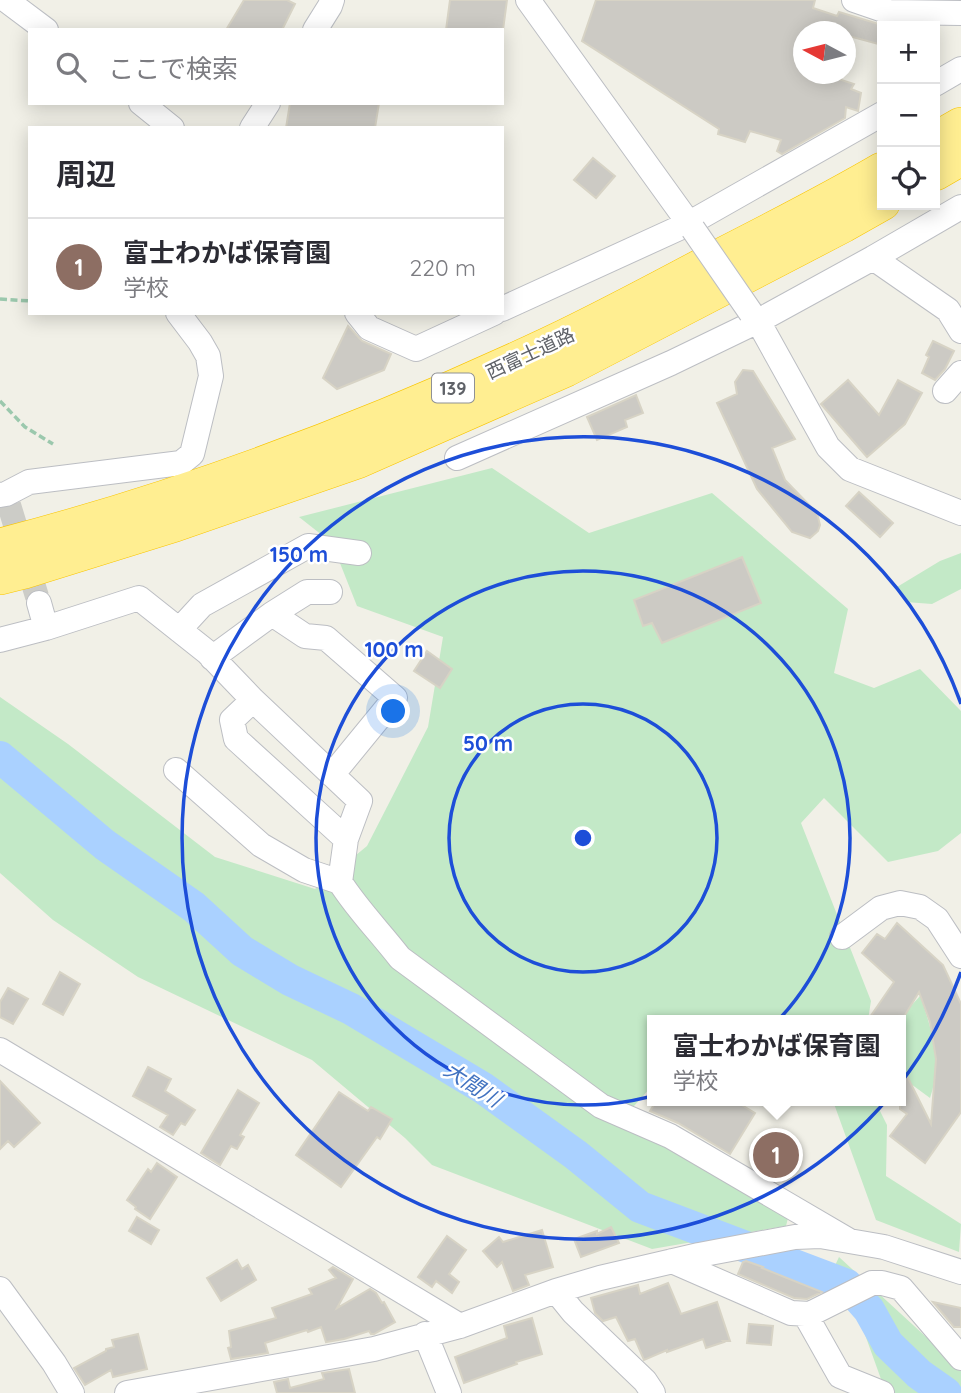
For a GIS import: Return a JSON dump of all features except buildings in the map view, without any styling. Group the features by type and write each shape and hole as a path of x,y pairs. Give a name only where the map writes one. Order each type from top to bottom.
{"highway":[{"path":"940,138 961,126"},
{"path":"940,169 961,157"},
{"name":"西富士道路","path":"0,547 52,534 222,480 351,432 429,399 551,345 877,174"},
{"name":"西富士道路","path":"0,576 175,523 357,460 566,368 877,205"}],"street":[{"path":"6,0 43,28"},
{"path":"316,28 332,0"},
{"path":"528,0 755,317 828,447 850,469 961,513"},
{"path":"854,0 888,12 961,13"},
{"path":"940,81 961,69"},
{"path":"143,105 170,126"},
{"path":"253,126 267,105"},
{"path":"504,308 690,226 877,117"},
{"path":"457,458 671,363 873,258 961,207"},
{"path":"873,258 948,310 961,331"},
{"path":"5,498 29,482 181,463 192,454 211,376 208,356 179,315"},
{"path":"358,315 369,328 416,349 490,315"},
{"path":"179,630 202,605 308,546 359,553"},
{"path":"212,658 307,592 330,592"},
{"path":"0,640 139,598 212,658 360,801 346,839 340,882"},
{"path":"39,603 46,628"},
{"path":"272,614 305,636 326,638 395,698 332,775"},
{"path":"253,700 232,720 236,739 346,839"},
{"path":"176,770 261,845 304,870 340,882 359,910 400,958 601,1106 670,1136 848,1240"},
{"path":"842,936 881,908 900,903 920,907 937,919 961,956"},
{"path":"0,1050 460,1326"},
{"path":"127,1393 207,1385 374,1349 460,1326 600,1278 699,1255 795,1237 820,1236 884,1247 961,1272"},
{"path":"672,1261 791,1313 810,1314 872,1283 901,1288 961,1358"},
{"path":"0,1289 54,1363 72,1393"},
{"path":"556,1291 573,1312 645,1381 653,1393"},
{"path":"805,1314 840,1376 868,1390"},
{"path":"425,1334 449,1393"}],"path":[{"path":"0,299 28,301"},
{"path":"0,401 26,427 53,444"}],"green space":[{"path":"492,468 589,533 712,493 848,609 834,673 874,688 920,669 961,711 961,833 938,851 888,862 824,798 801,823 871,1001 869,1015 647,1015 647,1092 625,1116 789,1214 786,1226 652,1249 432,1165 405,1138 312,1060 138,977 53,920 0,873 0,697 68,744 215,857 315,889 367,846 428,727 443,637 357,606 332,543 299,517"},
{"path":"961,553 961,589 932,604 906,602 897,587 940,561"},
{"path":"920,996 934,1047 935,1073 930,1098 911,1084 906,1074 905,1015"},
{"path":"835,1106 878,1106 887,1125 886,1176 961,1224 959,1252 876,1220"},
{"path":"839,1257 961,1369 961,1393 886,1393 863,1329 832,1272"}],"waterway":[{"name":"大間川","path":"0,757 105,845 194,907 242,951 290,980 351,1009 483,1088 576,1155 640,1207 847,1285 869,1310 888,1344 919,1374 946,1393"}],"tunnel":[{"path":"9,505 39,603"}],"place":[{"name":"富士わかば保育園","path":"776,1155"}]}
